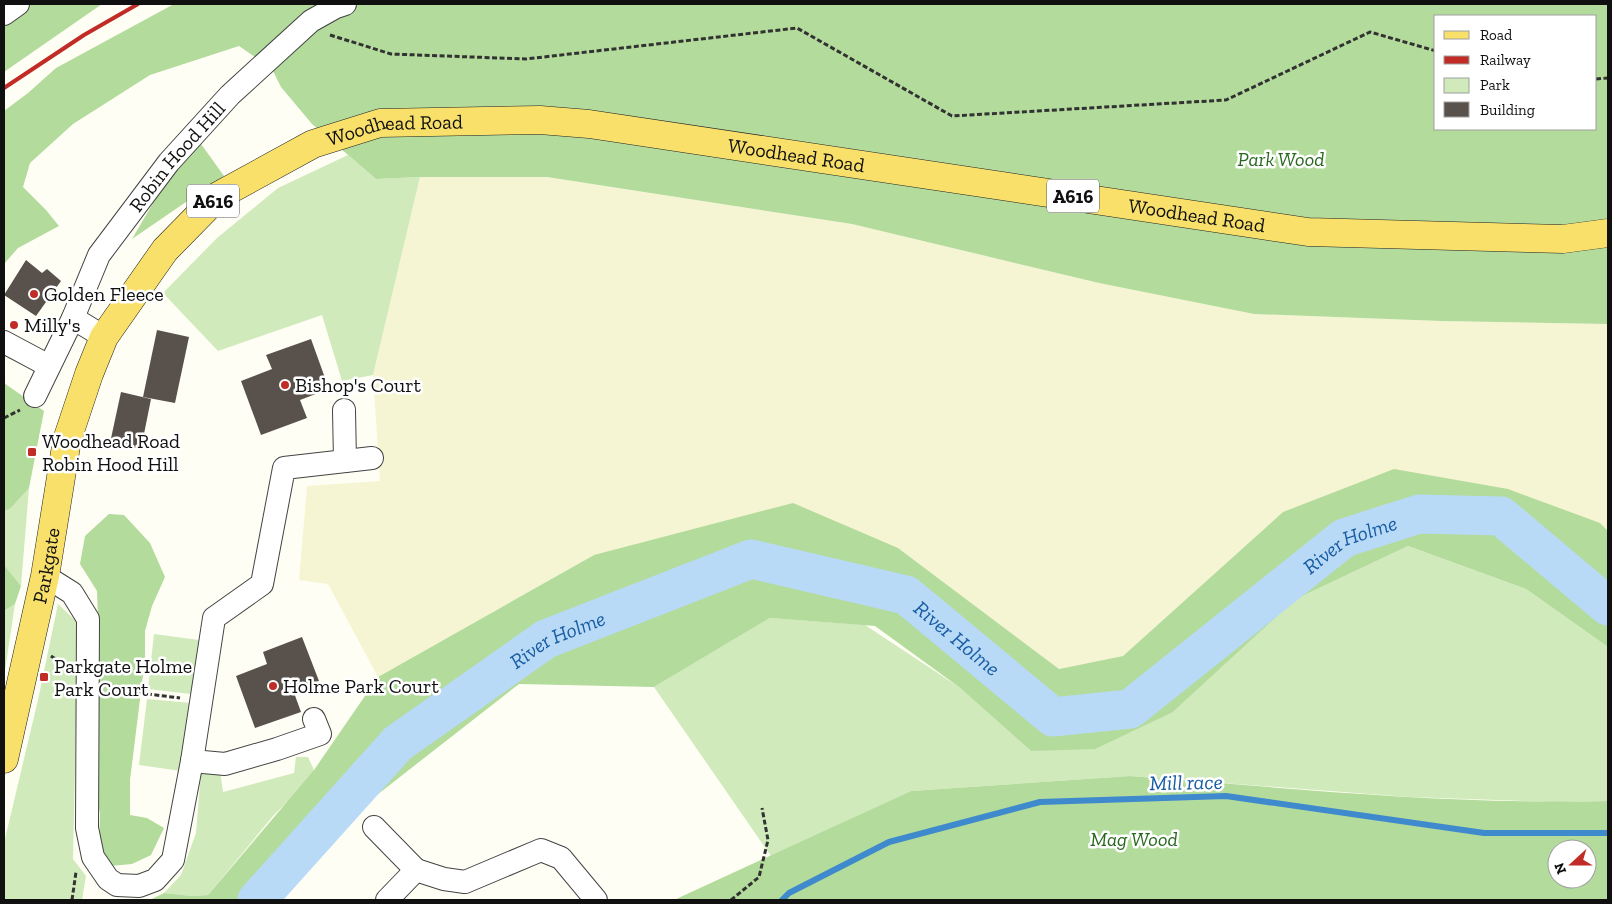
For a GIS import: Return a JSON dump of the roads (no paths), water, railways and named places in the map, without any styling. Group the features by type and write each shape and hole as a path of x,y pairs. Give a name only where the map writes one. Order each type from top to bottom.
{"main road":[{"name":"Woodhead Road","path":"89,374 104,337 164,250 218,196 312,144 380,123 540,120 589,124 1308,232 1563,239 1608,232"},
{"name":"Parkgate","path":"4,759 44,576 67,440 89,374"}],"street":[{"path":"4,14 18,4"},
{"name":"Robin Hood Hill","path":"35,396 73,318 99,255 169,162 230,95 311,21 345,4"},
{"path":"73,318 104,337"},
{"path":"4,342 49,366"},
{"path":"344,410 345,461"},
{"path":"44,576 72,593 88,619 88,828 93,857 108,879 118,885 139,886 155,880 173,860 192,762 214,618 262,584 284,468 372,458"},
{"path":"192,762 225,764 320,734"},
{"path":"374,827 416,870 444,879 465,882 541,850 561,858 596,900"},
{"path":"387,900 416,870"}],"waterway":[{"name":"River Holme","path":"257,900 398,743 546,639 751,559 906,595 1053,717 1130,709 1344,538 1419,514 1501,516 1608,606"},
{"name":"Mill race","path":"782,900 789,893 889,842 1040,802 1226,796 1484,833 1608,833"}],"railway":[{"path":"4,88 84,35 138,4"}],"place":[{"name":"Golden Fleece","path":"34,294"},
{"name":"Milly's","path":"14,325"},
{"name":"Bishop's Court","path":"285,385"},
{"name":"Woodhead Road Robin Hood Hill","path":"32,452"},
{"name":"Parkgate Holme Park Court","path":"44,677"},
{"name":"Holme Park Court","path":"273,686"}],"park label":[{"name":"Park Wood","path":"1281,159"},
{"name":"Mag Wood","path":"1134,839"}]}
